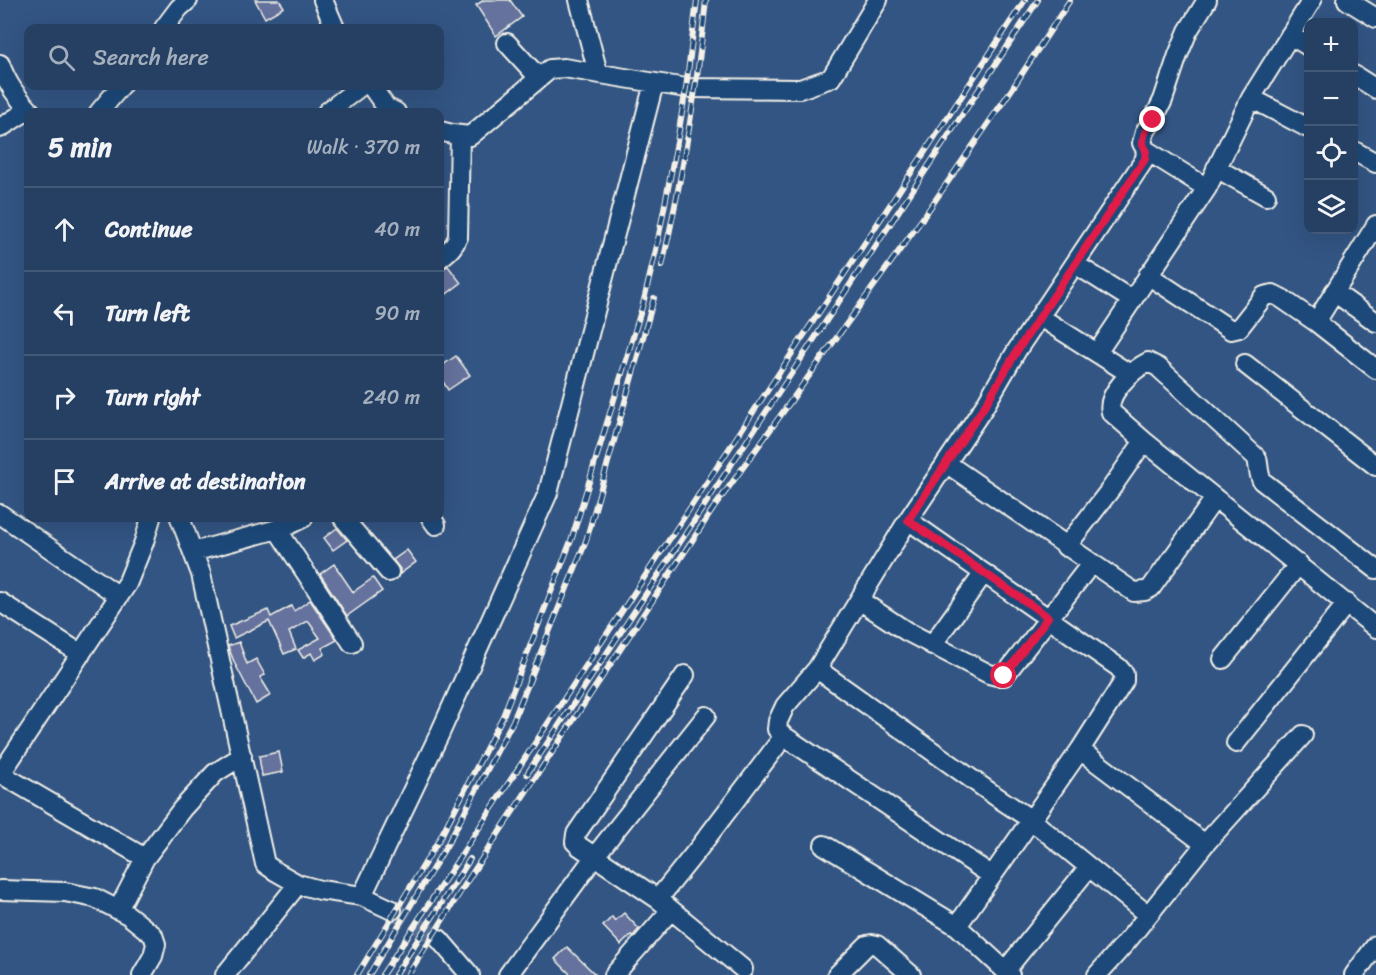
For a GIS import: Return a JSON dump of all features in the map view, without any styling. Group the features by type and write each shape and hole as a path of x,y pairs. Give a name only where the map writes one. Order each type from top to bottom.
{"street":[{"path":"167,24 188,0"},
{"path":"323,0 333,24"},
{"path":"579,0 598,73"},
{"path":"444,132 470,136 550,69 564,68 686,88 800,89 831,78 879,0"},
{"path":"1207,0 1188,31 1163,100 1145,132 1142,143 1146,150 1207,188"},
{"path":"1096,353 1207,188 1251,98 1312,0"},
{"path":"1347,0 1376,18"},
{"path":"1290,35 1304,44"},
{"path":"507,43 539,78"},
{"path":"0,64 13,92 26,108"},
{"path":"1358,78 1376,89"},
{"path":"363,896 440,733 548,493 654,82"},
{"path":"102,108 118,90"},
{"path":"332,108 356,90"},
{"path":"374,90 388,108"},
{"path":"1251,98 1304,126"},
{"path":"0,128 24,114"},
{"path":"444,255 455,244 458,237 460,135"},
{"path":"992,875 784,736 777,729 777,721 785,706 817,669 908,520 1145,159 1146,150"},
{"path":"1358,154 1376,163"},
{"path":"1216,168 1266,196"},
{"path":"1316,322 1374,231"},
{"path":"1075,264 1132,300"},
{"path":"1148,275 1231,330 1239,328 1264,296 1273,294 1316,322 1376,369"},
{"path":"1334,292 1376,322"},
{"path":"1040,317 1130,374"},
{"path":"1376,569 1262,481 1258,475 1260,467 1257,458 1158,367 1148,362 1139,366 1112,397 1109,405 1111,412 1144,441 1376,628"},
{"path":"1245,364 1376,466"},
{"path":"1066,547 1144,441"},
{"path":"946,464 1134,592 1151,588 1215,498"},
{"path":"0,514 119,596"},
{"path":"908,520 1118,667 1124,675 1124,681 1080,750 957,926"},
{"path":"145,858 0,774 127,584 150,522"},
{"path":"182,522 201,574 266,864 298,884 320,890 363,896 392,910"},
{"path":"193,552 285,527 295,522"},
{"path":"346,522 389,572"},
{"path":"277,529 352,643"},
{"path":"859,600 932,645 989,674 1004,676 1091,564"},
{"path":"1223,659 1299,564"},
{"path":"932,645 984,573"},
{"path":"0,602 81,654"},
{"path":"1236,743 1347,603"},
{"path":"817,669 1030,819 1148,915"},
{"path":"685,675 576,834 575,842 665,905 743,969"},
{"path":"508,975 595,856 706,716"},
{"path":"1097,975 1205,844 1303,735"},
{"path":"614,975 665,905 699,848 784,736"},
{"path":"1080,750 1205,844"},
{"path":"118,910 145,858 182,809 215,773 242,756"},
{"path":"824,845 957,926 1007,973 1089,867"},
{"path":"225,975 298,884"},
{"path":"0,890 64,892 95,898 128,915 153,935 156,944 153,956 142,975"},
{"path":"439,939 470,975"},
{"path":"837,975 867,945 872,944 877,945 911,975"},
{"path":"1354,975 1376,945"}],"building":[{"path":"255,0 279,0 284,7 265,18"},
{"path":"484,0 510,0 522,17 496,36 476,5"},
{"path":"448,266 461,283 444,296 444,268"},
{"path":"456,356 470,375 448,390 444,384 444,364"},
{"path":"337,528 347,540 333,550 324,538"},
{"path":"407,550 416,562 400,574 400,569 393,560"},
{"path":"334,564 353,592 373,578 382,591 347,616 320,574"},
{"path":"310,600 337,640 322,648 325,654 315,660 311,653 303,658 298,650 320,638 308,621 289,632 296,649 284,654 269,621 234,638 229,626 268,610 271,617 291,606 294,611"},
{"path":"239,642 247,664 256,659 265,675 260,677 271,695 256,704 228,646"},
{"path":"279,752 283,772 262,776 259,756"},
{"path":"624,913 639,929 621,945 603,926 612,917 615,921"},
{"path":"567,947 596,975 571,975 555,959"}],"tunnel":[{"path":"392,910 439,939"}],"railway":[{"path":"357,975 440,838 503,716 572,538 643,304 656,250 686,88 697,0"},
{"path":"662,266 688,134 706,0"},
{"path":"382,975 1025,0"},
{"path":"527,774 1038,0"},
{"path":"408,975 473,872 713,509 925,215 1070,0"},
{"path":"369,975 448,843 513,721 586,541 654,298"},
{"path":"395,975 470,859"}],"route":[{"path":"1004,676 1048,617 908,520 1145,159 1146,150 1142,143 1145,132 1153,120"}]}
